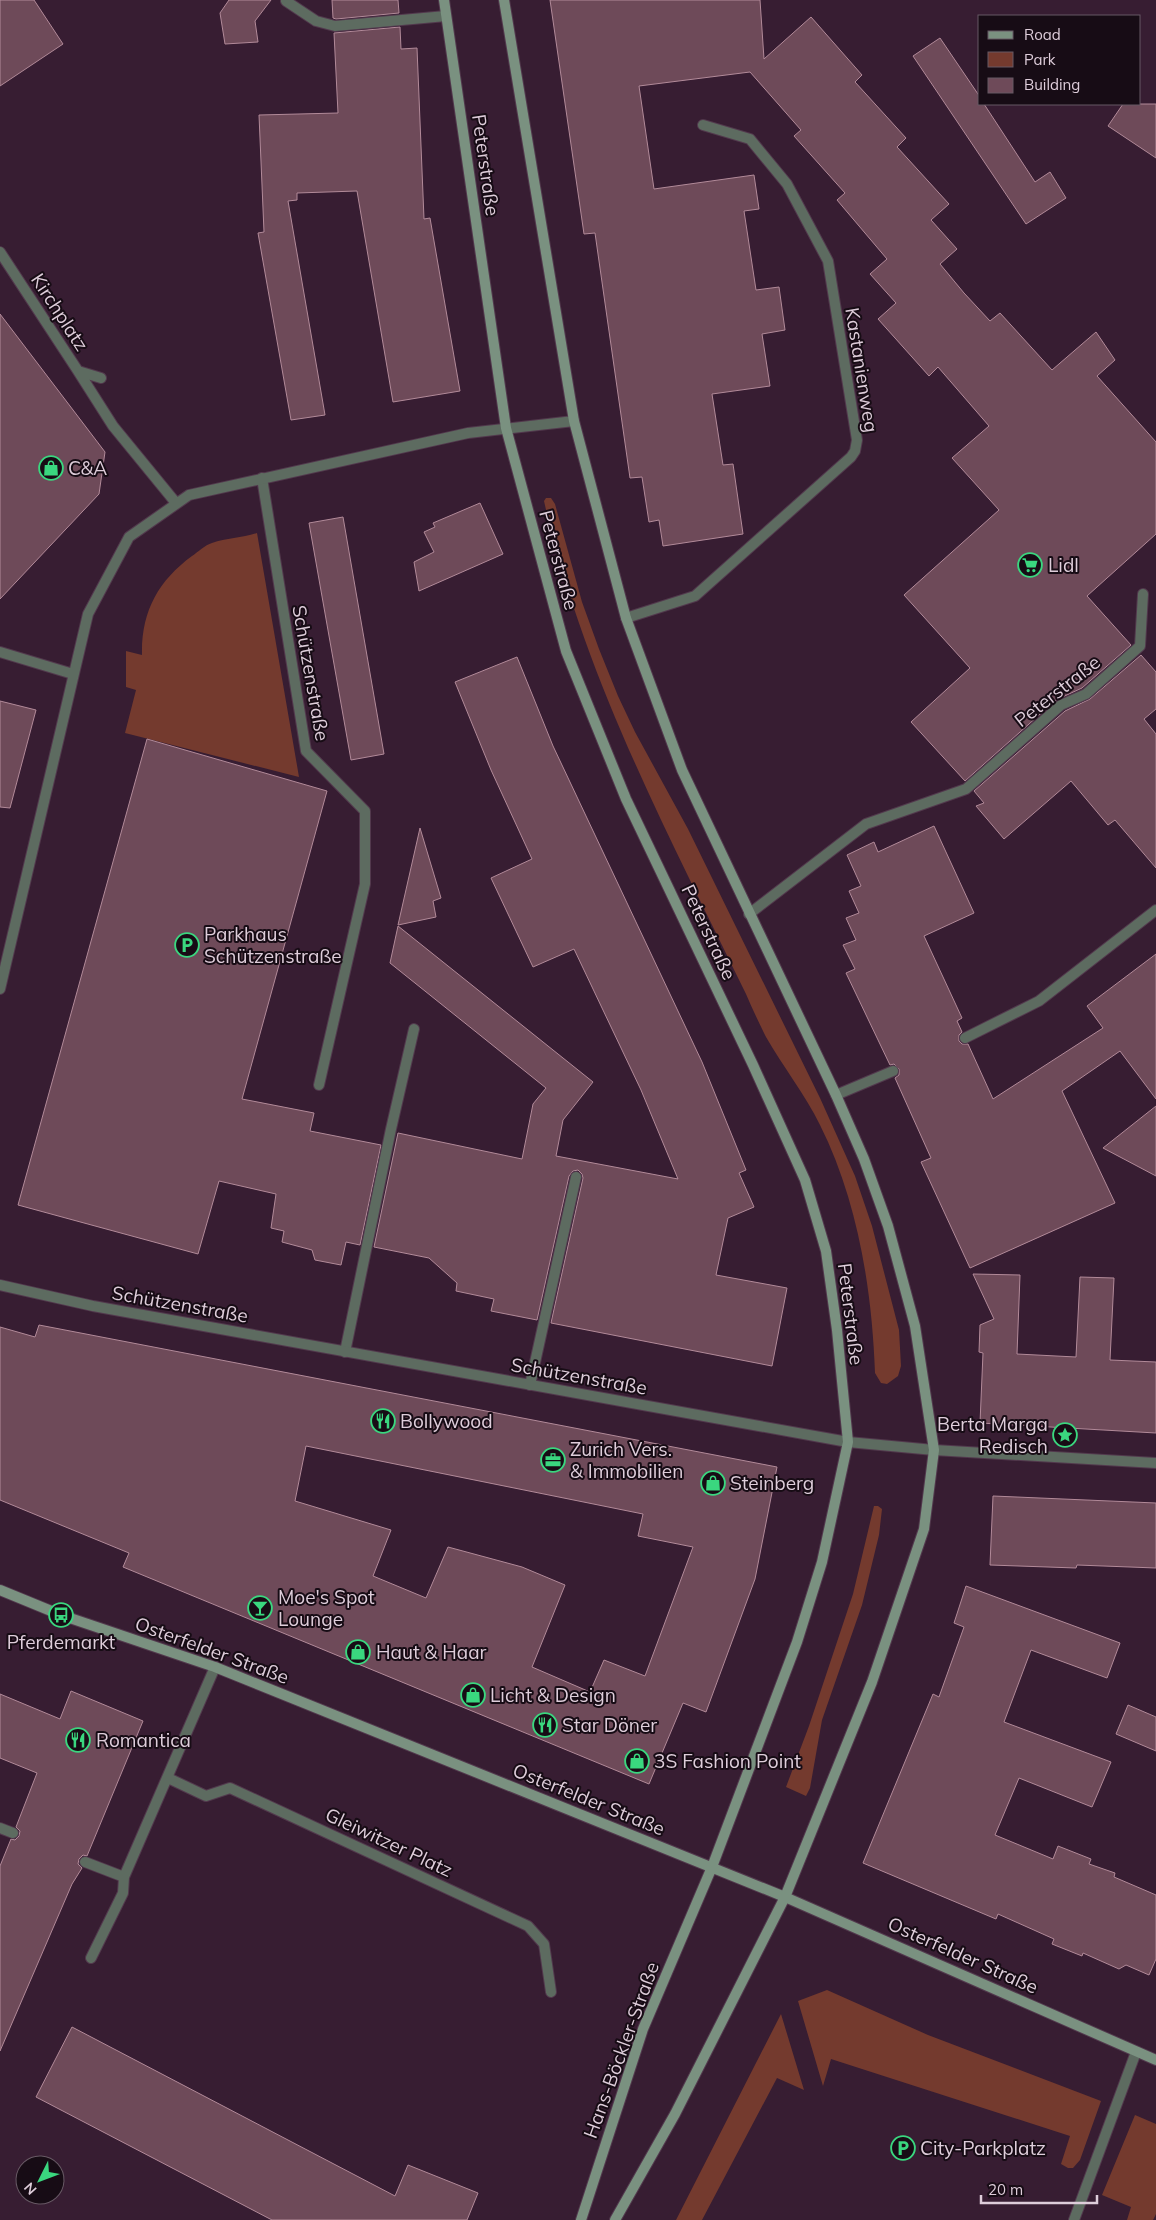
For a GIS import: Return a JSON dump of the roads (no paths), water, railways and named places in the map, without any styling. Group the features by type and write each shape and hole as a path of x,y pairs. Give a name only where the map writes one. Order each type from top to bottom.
{"main road":[{"name":"Peterstraße","path":"444,0 506,428 566,651 626,799 805,1180 826,1251 837,1330 848,1442 822,1562 797,1642 712,1867"},
{"path":"504,0 574,421 626,618 682,770 836,1095 864,1159 888,1226 915,1326 934,1450 924,1528 872,1682 785,1897 675,2114 615,2220"},
{"name":"Osterfelder Straße","path":"0,1590 61,1615 215,1667 712,1867 785,1897 1156,2060"},
{"name":"Hans-Böckler-Straße","path":"581,2220 643,2029 712,1867"}],"street":[{"path":"286,1 316,21 335,26 446,16"},
{"name":"Kastanienweg","path":"626,618 695,596 851,457 855,451 857,440 828,261 787,184 750,139 703,125"},
{"name":"Kirchplatz","path":"0,252 78,371 101,378"},
{"path":"78,371 113,426 176,504"},
{"path":"0,989 88,614 129,537 189,495 437,439 506,428 574,421"},
{"name":"Schützenstraße","path":"262,478 306,751 366,811 365,884 319,1085"},
{"name":"Peterstraße","path":"749,914 866,824 966,789 1061,705 1086,694 1140,646 1144,594"},
{"path":"0,652 73,674"},
{"path":"965,1038 1039,1001 1156,910"},
{"path":"345,1352 387,1148 414,1029"},
{"path":"836,1095 893,1071"},
{"path":"530,1384 576,1177"},
{"name":"Schützenstraße","path":"0,1286 93,1306 848,1442 934,1450 1156,1463"},
{"path":"91,1958 123,1893 124,1877 215,1667"},
{"name":"Gleiwitzer Platz","path":"168,1778 206,1796 230,1788 528,1926 544,1944 551,1992"},
{"path":"0,1828 13,1833"},
{"path":"85,1862 124,1877"},
{"path":"1074,2220 1136,2052"}],"place":[{"name":"C&A","path":"51,468"},
{"name":"Lidl","path":"1030,565"},
{"name":"Parkhaus Schützenstraße","path":"187,945"},
{"name":"Bollywood","path":"383,1421"},
{"name":"Berta Marga Redisch","path":"1065,1435"},
{"name":"Zurich Vers. & Immobilien","path":"553,1460"},
{"name":"Steinberg","path":"713,1483"},
{"name":"Moe's Spot Lounge","path":"260,1608"},
{"name":"Pferdemarkt","path":"61,1615"},
{"name":"Haut & Haar","path":"358,1652"},
{"name":"Licht & Design","path":"473,1695"},
{"name":"Star Döner","path":"545,1725"},
{"name":"Romantica","path":"78,1740"},
{"name":"3S Fashion Point","path":"637,1761"},
{"name":"City-Parkplatz","path":"903,2148"}]}
